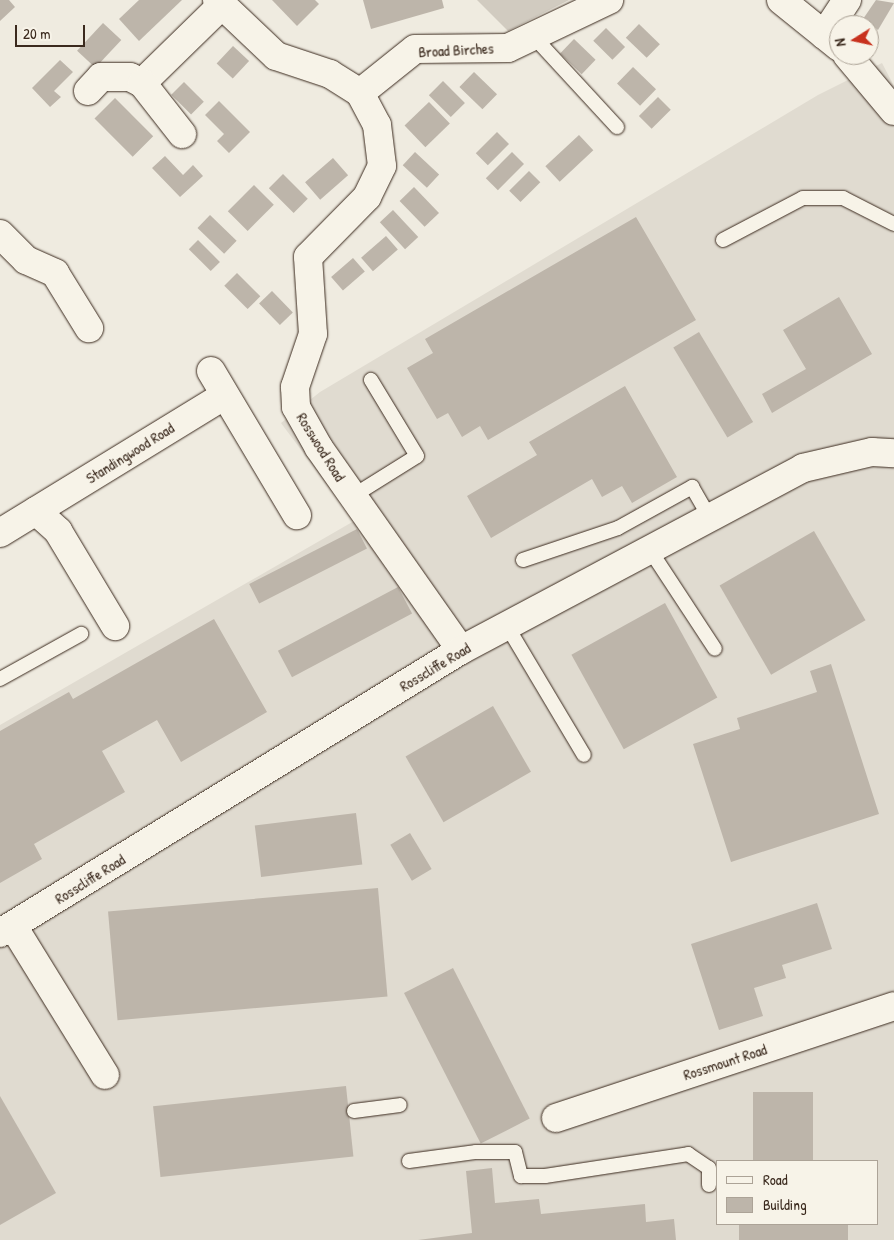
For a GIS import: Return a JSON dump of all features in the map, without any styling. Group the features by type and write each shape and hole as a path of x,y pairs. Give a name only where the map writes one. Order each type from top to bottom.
{"street":[{"name":"Broad Birches","path":"360,93 415,49 508,48 608,0"},
{"path":"780,0 829,39"},
{"path":"842,15 848,0"},
{"path":"142,83 220,2 276,56 330,74 360,93"},
{"path":"855,65 894,111"},
{"path":"88,91 101,77 130,77 142,83 182,134"},
{"name":"Rosswood Road","path":"360,93 377,125 382,166 367,197 308,258 313,334 295,387 296,407 353,496 461,650"},
{"path":"4,248 55,274 89,328"},
{"path":"211,371 224,396 297,515"},
{"name":"Standingwood Road","path":"0,533 224,396"},
{"name":"Rosscliffe Road","path":"7,930 461,650 802,468 872,452 894,453"},
{"path":"36,511 58,531 115,626"},
{"path":"7,930 105,1075"},
{"name":"Rossmount Road","path":"556,1118 894,1006"}],"lane":[{"path":"533,36 616,126"},
{"path":"723,240 804,198 843,198 894,224"},
{"path":"353,496 416,456 371,380"},
{"path":"523,560 618,528 692,487 710,518"},
{"path":"650,550 715,649"},
{"path":"506,626 584,755"},
{"path":"0,679 81,634"},
{"path":"354,1111 400,1105"},
{"path":"410,1161 476,1152 514,1152 521,1176 545,1176 688,1154 709,1168 709,1185"}],"shaded area":[{"path":"477,0 569,0 508,31"},
{"path":"882,63 894,86 894,1240 0,1240 0,725 354,521 281,423 320,392 818,95"}],"building":[{"path":"0,0 9,0 15,7 0,21"},
{"path":"139,0 182,0 139,41 119,19"},
{"path":"272,0 315,0 319,4 297,26"},
{"path":"363,0 442,0 444,8 371,29"},
{"path":"876,0 894,3 879,28 879,15 866,15"},
{"path":"103,23 121,40 95,68 77,51"},
{"path":"639,24 660,44 647,58 626,38"},
{"path":"606,28 625,47 612,60 593,41"},
{"path":"574,39 596,60 582,74 560,53"},
{"path":"233,46 249,61 233,79 217,64"},
{"path":"60,60 73,72 54,91 61,97 50,107 32,88"},
{"path":"633,67 656,89 640,106 617,84"},
{"path":"474,72 497,94 482,109 459,87"},
{"path":"443,81 465,103 451,117 429,95"},
{"path":"184,82 204,102 191,115 171,95"},
{"path":"658,97 671,110 652,129 639,116"},
{"path":"115,98 153,136 133,157 94,119"},
{"path":"219,101 250,132 229,153 217,141 224,134 205,115"},
{"path":"429,102 450,124 425,147 405,126"},
{"path":"497,132 509,144 488,165 476,153"},
{"path":"579,135 593,150 560,182 545,166"},
{"path":"415,152 439,175 427,188 403,165"},
{"path":"512,152 524,164 498,190 486,178"},
{"path":"165,156 183,175 193,165 203,176 180,197 152,168"},
{"path":"333,158 348,175 320,200 305,182"},
{"path":"529,171 540,182 521,202 509,191"},
{"path":"283,174 308,199 294,213 269,188"},
{"path":"254,185 274,205 248,231 228,211"},
{"path":"414,187 439,213 425,227 400,201"},
{"path":"393,210 418,237 405,249 380,222"},
{"path":"210,215 237,241 224,254 197,228"},
{"path":"636,217 696,320 488,440 480,426 462,437 448,413 437,419 407,368 433,353 425,339"},
{"path":"386,236 398,250 373,271 361,258"},
{"path":"198,240 220,262 211,271 189,249"},
{"path":"353,258 365,272 343,291 331,277"},
{"path":"237,273 260,296 248,309 224,286"},
{"path":"272,291 293,313 280,325 259,304"},
{"path":"839,297 872,354 772,413 762,394 806,369 783,330"},
{"path":"699,332 753,422 727,437 673,347"},
{"path":"625,386 677,477 632,503 622,486 602,497 592,479 491,538 467,496 537,455 529,442"},
{"path":"357,529 367,549 259,604 249,584"},
{"path":"814,531 866,620 771,675 720,586"},
{"path":"398,587 412,613 292,677 278,651"},
{"path":"665,603 717,697 624,749 571,655"},
{"path":"214,619 267,712 181,762 157,720 102,751 125,792 34,844 42,859 0,883 0,731 69,692 73,699"},
{"path":"831,664 879,814 731,862 693,744 740,729 737,718 817,692 810,671"},
{"path":"493,706 531,772 444,822 406,756"},
{"path":"356,813 362,865 261,877 255,825"},
{"path":"410,833 432,869 412,881 390,845"},
{"path":"378,888 387,997 118,1020 108,912"},
{"path":"817,903 832,949 782,965 786,978 754,988 763,1016 719,1030 691,944"},
{"path":"453,968 530,1119 481,1144 404,993"},
{"path":"346,1086 353,1157 160,1177 153,1106"},
{"path":"753,1092 813,1092 813,1160 753,1160"},
{"path":"0,1096 56,1193 0,1225"},
{"path":"492,1168 495,1203 539,1199 541,1214 645,1204 646,1222 674,1219 676,1240 418,1240 472,1233 466,1171"},
{"path":"739,1225 848,1225 848,1240 739,1240"}]}
